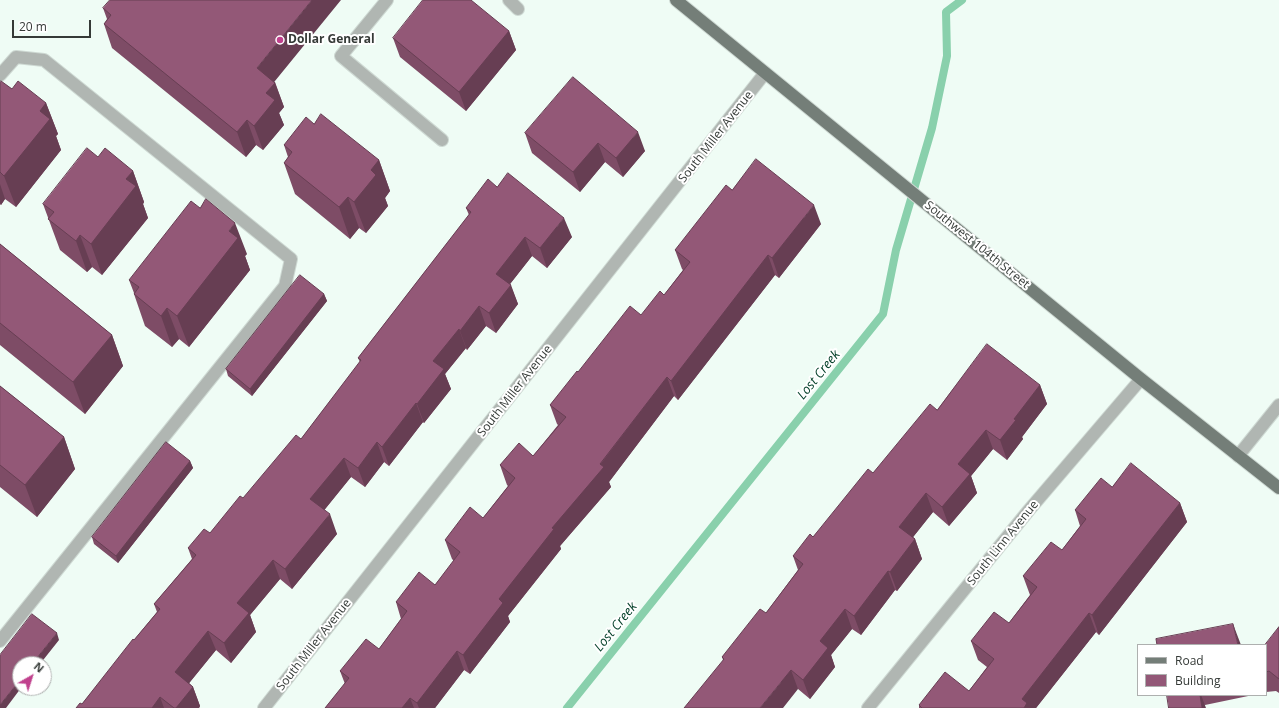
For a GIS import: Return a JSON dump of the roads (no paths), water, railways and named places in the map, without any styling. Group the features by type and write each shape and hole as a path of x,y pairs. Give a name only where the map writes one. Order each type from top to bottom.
{"main road":[{"name":"Southwest 104th Street","path":"676,0 1141,379 1279,488"}],"street":[{"path":"386,0 341,56 442,140"},
{"path":"509,0 518,9"},
{"path":"0,75 16,57 44,60 291,259 285,286 0,641"},
{"name":"South Miller Avenue","path":"264,708 766,74"},
{"name":"South Linn Avenue","path":"868,708 1029,510 1141,379"},
{"path":"1238,456 1279,405"}],"waterway":[{"name":"Lost Creek","path":"567,708 883,314 896,250 932,128 947,56 946,12 962,0"}],"place":[{"name":"Dollar General","path":"280,40"}]}
